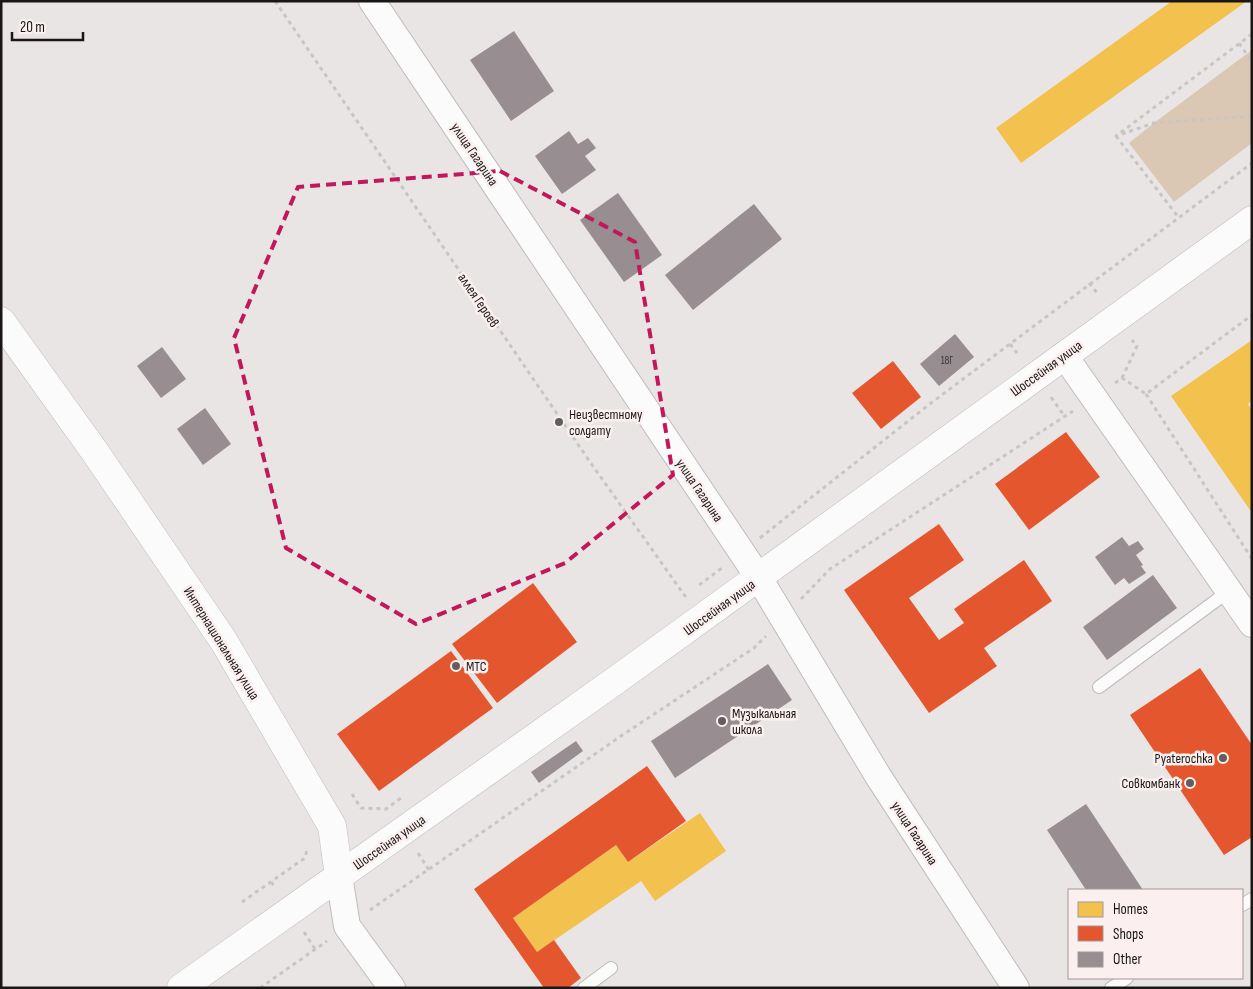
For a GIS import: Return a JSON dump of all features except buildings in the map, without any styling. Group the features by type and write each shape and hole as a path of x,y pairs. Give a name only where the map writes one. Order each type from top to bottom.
{"main road":[{"name":"Шоссейная улица","path":"181,988 759,578 1252,220"},
{"name":"Интернациональная улица","path":"1,321 95,452 223,640 332,826 339,876"}],"street":[{"name":"улица Гагарина","path":"372,1 759,578 878,776 1016,988"},
{"path":"1064,355 1252,624"},
{"name":"Интернациональная улица","path":"339,876 347,926 392,988"}],"lane":[{"path":"1100,687 1229,592"},
{"path":"584,988 611,968"},
{"path":"1111,988 1125,979"}],"path":[{"name":"аллея Героев","path":"275,1 584,454 685,596 692,591"},
{"path":"1116,136 1252,34"},
{"path":"1239,43 1252,62"},
{"path":"1116,136 1154,123 1252,116"},
{"path":"1116,136 1179,218"},
{"path":"699,585 931,403 1252,162"},
{"path":"1090,283 1098,294"},
{"path":"1146,394 1252,315"},
{"path":"1115,383 1122,378 1137,346 1132,340"},
{"path":"1010,344 1018,354"},
{"path":"1122,378 1146,394 1252,559"},
{"path":"1051,397 1065,416"},
{"path":"369,911 621,736 754,648 830,569 1079,407"},
{"path":"352,794 361,808 386,809 401,798"},
{"path":"242,902 306,858 307,849"},
{"path":"418,853 429,870"},
{"path":"271,882 275,887"},
{"path":"303,930 315,949"},
{"path":"260,988 330,938"}],"highlighted area":[{"path":"500,171 635,242 673,475 565,563 416,624 286,548 234,338 298,187"}],"shaded area":[{"path":"1252,50 1252,143 1174,202 1129,143"}],"place":[{"name":"Неизвестному солдату","path":"559,422"},
{"name":"МТС","path":"456,666"},
{"name":"Музыкальная школа","path":"722,721"},
{"name":"Pyaterochka","path":"1223,758"},
{"name":"Совкомбанк","path":"1190,783"}]}
